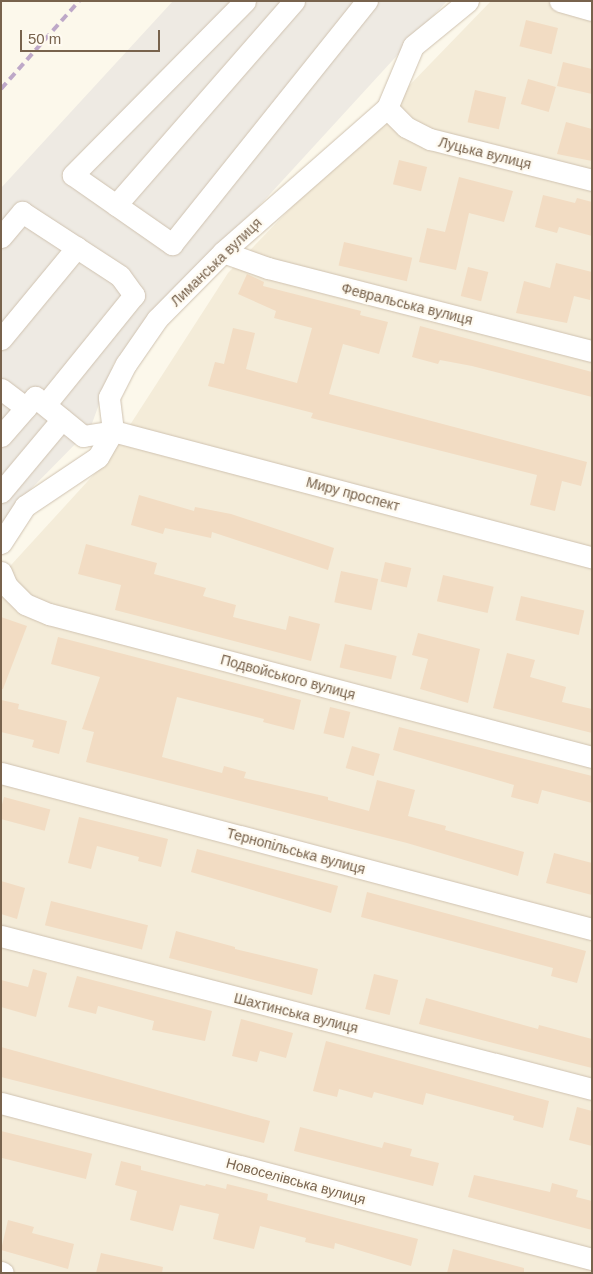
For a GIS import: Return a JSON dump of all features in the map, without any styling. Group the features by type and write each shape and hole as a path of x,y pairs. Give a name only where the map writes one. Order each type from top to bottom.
{"street":[{"path":"245,1 74,176 172,244 367,1"},
{"path":"116,205 294,1"},
{"name":"Лиманська вулиця","path":"114,431 109,398 126,364 157,319 223,252 387,108 413,46 468,1"},
{"path":"560,1 592,10"},
{"name":"Луцька вулиця","path":"387,108 406,127 430,139 592,180"},
{"path":"1,237 22,212 120,276 134,294 36,406 1,436"},
{"path":"1,339 77,247"},
{"name":"Февральська вулиця","path":"223,252 268,268 592,351"},
{"path":"1,389 62,419 83,436 114,431"},
{"path":"1,492 62,419"},
{"path":"1,543 25,506 98,456 114,431"},
{"name":"Миру проспект","path":"114,431 592,558"},
{"name":"Подвойського вулиця","path":"1,572 7,586 25,604 49,614 592,758"},
{"name":"Тернопільська вулиця","path":"1,773 592,930"},
{"name":"Шахтинська вулиця","path":"1,936 592,1089"},
{"name":"Новоселівська вулиця","path":"1,1103 592,1259"}],"shaded area":[{"path":"173,1 447,1 260,205 179,288 114,363 90,429 29,491 1,526 1,188"},
{"path":"491,1 592,1 592,1273 1,1273 1,576 108,459 228,273"}],"building":[{"path":"526,20 558,28 551,54 519,46"},
{"path":"563,62 592,69 592,94 557,86"},
{"path":"528,79 556,87 549,112 521,104"},
{"path":"475,90 506,97 499,129 468,122"},
{"path":"566,122 592,129 592,161 557,154"},
{"path":"399,160 427,167 421,191 393,184"},
{"path":"459,177 513,191 504,222 469,213 456,270 419,262 427,228 445,232"},
{"path":"543,195 575,203 577,198 592,202 592,236 559,227 557,233 535,227"},
{"path":"344,242 412,258 407,281 339,265"},
{"path":"556,263 592,272 590,300 574,296 567,323 516,313 524,281 550,288"},
{"path":"468,267 488,272 481,301 461,296"},
{"path":"247,274 264,282 263,286 361,311 360,315 388,322 379,354 343,344 329,394 587,462 581,486 562,481 555,511 530,505 537,475 311,418 313,413 208,386 215,362 224,364 233,328 255,333 246,369 297,383 312,328 274,318 276,311 238,294"},
{"path":"420,326 592,372 592,397 472,366 440,360 438,364 412,357"},
{"path":"139,495 194,511 195,507 231,514 334,548 328,570 212,532 211,538 165,528 163,534 131,525"},
{"path":"86,544 157,563 154,574 206,588 203,596 236,605 233,617 286,630 289,616 320,624 311,661 115,610 121,585 78,574"},
{"path":"385,562 411,568 407,588 381,581"},
{"path":"341,571 378,579 372,610 334,602"},
{"path":"443,575 494,587 488,613 437,601"},
{"path":"521,596 584,611 579,635 515,620"},
{"path":"1,617 27,626 3,689 1,689"},
{"path":"418,633 480,649 468,703 420,689 428,659 412,655"},
{"path":"58,637 301,700 294,730 263,722 264,719 177,697 162,757 222,773 224,766 246,772 244,778 328,797 328,800 369,811 377,780 415,790 408,816 446,826 445,830 524,852 518,876 407,843 86,762 94,732 82,729 100,677 51,664"},
{"path":"345,644 397,656 391,679 340,667"},
{"path":"507,653 535,660 530,677 566,687 562,702 592,709 592,733 493,708"},
{"path":"1,700 19,704 18,709 67,721 59,754 32,747 34,740 1,732"},
{"path":"330,707 350,712 344,738 323,733"},
{"path":"399,727 592,776 592,803 542,790 538,804 511,797 514,785 393,750"},
{"path":"352,746 380,754 374,776 346,768"},
{"path":"4,797 50,809 45,831 1,819"},
{"path":"79,817 168,839 161,867 138,861 139,857 97,846 91,869 68,863"},
{"path":"197,849 338,886 331,913 191,872"},
{"path":"554,853 592,863 592,895 546,883"},
{"path":"1,881 25,888 17,919 1,914"},
{"path":"367,892 586,951 577,983 551,976 553,968 361,917"},
{"path":"51,901 148,925 142,949 45,925"},
{"path":"176,931 235,947 235,949 318,969 312,995 169,958"},
{"path":"33,969 47,973 36,1017 1,1007 1,980 28,987"},
{"path":"374,974 398,980 390,1015 365,1009"},
{"path":"77,976 212,1011 205,1041 152,1030 154,1021 98,1006 96,1014 68,1007"},
{"path":"426,998 538,1029 539,1025 592,1039 592,1068 419,1024"},
{"path":"241,1019 293,1033 286,1058 260,1051 257,1062 232,1056"},
{"path":"326,1041 549,1101 543,1128 513,1120 514,1116 426,1093 423,1105 374,1092 372,1098 339,1089 337,1097 313,1091"},
{"path":"1,1047 270,1121 264,1143 1,1077"},
{"path":"577,1107 592,1111 592,1146 569,1140"},
{"path":"300,1127 382,1148 384,1142 412,1149 410,1156 439,1163 433,1186 294,1151"},
{"path":"1,1131 92,1154 86,1179 1,1158"},
{"path":"121,1161 141,1166 141,1170 205,1186 206,1184 226,1189 227,1184 268,1194 267,1200 418,1239 411,1266 335,1243 334,1249 305,1242 306,1238 260,1226 254,1249 213,1239 219,1214 180,1205 173,1231 130,1220 137,1191 115,1185"},
{"path":"474,1175 550,1192 552,1183 578,1190 576,1197 592,1201 592,1230 468,1197"},
{"path":"8,1220 34,1227 32,1233 74,1244 68,1269 1,1250"},
{"path":"453,1249 524,1268 524,1273 447,1273"},
{"path":"101,1253 163,1267 162,1273 96,1273"}],"railway":[{"path":"1,89 79,1"}]}
